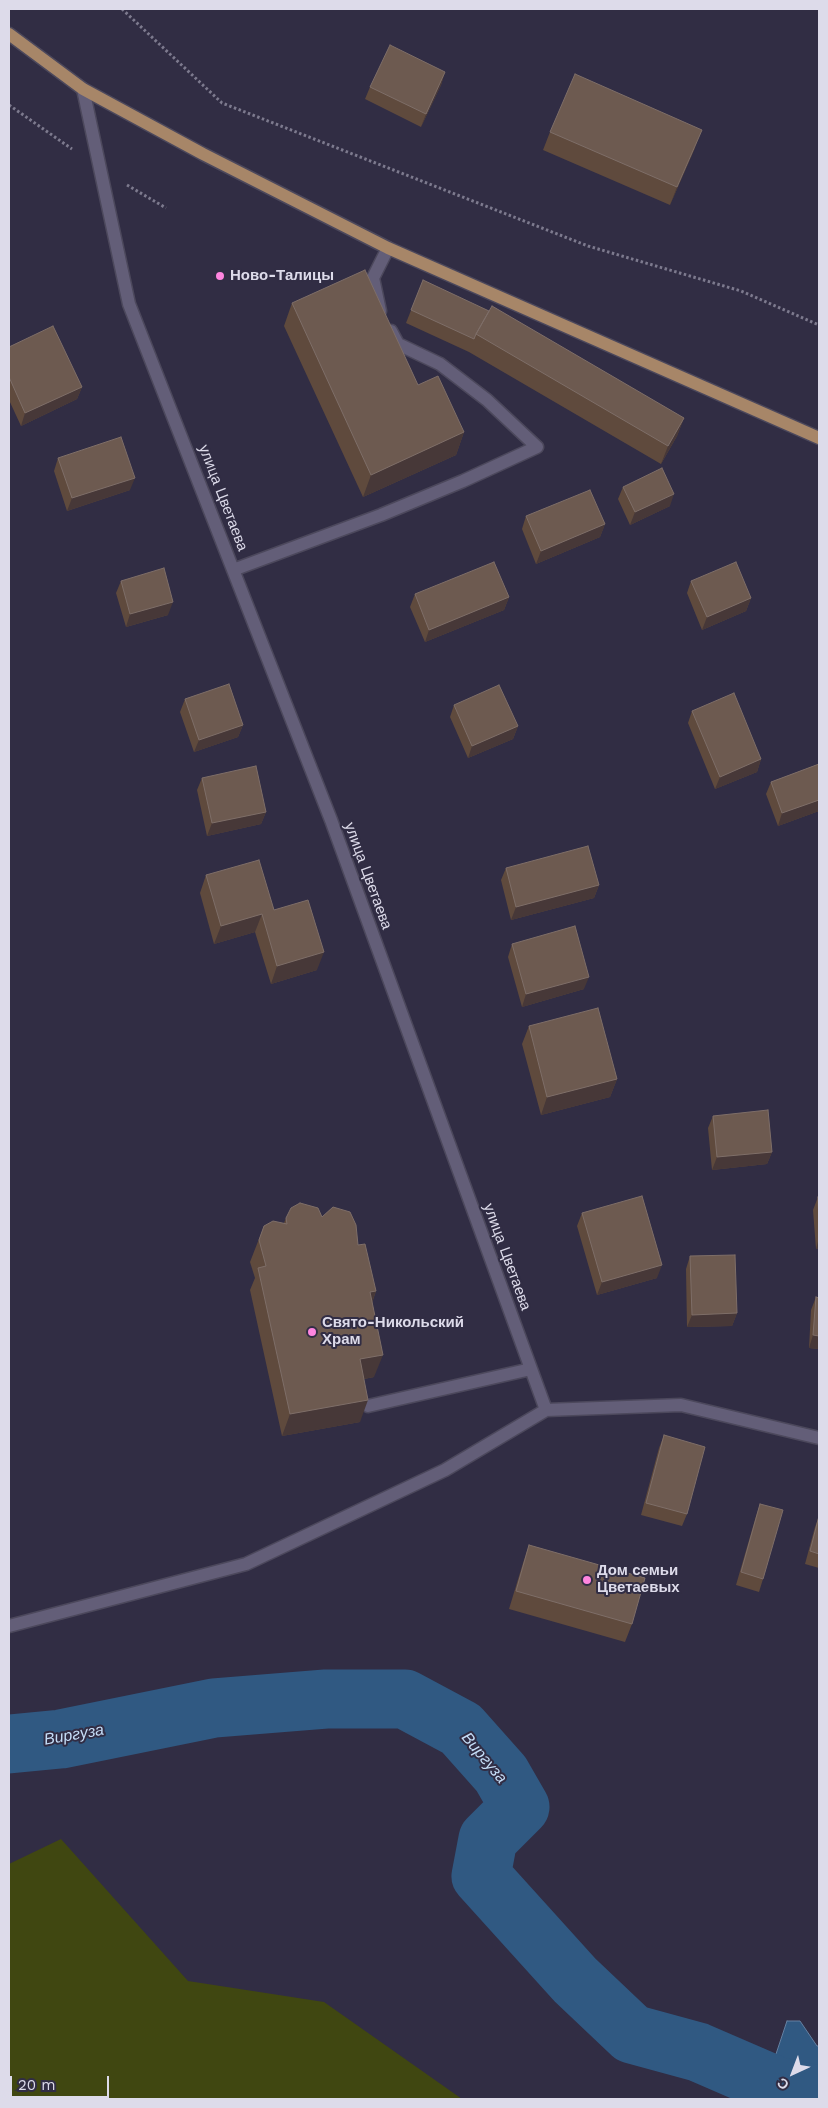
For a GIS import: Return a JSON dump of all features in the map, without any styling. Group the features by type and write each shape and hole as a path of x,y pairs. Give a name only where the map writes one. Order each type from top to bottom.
{"main road":[{"path":"9,34 83,89 203,154 388,248 819,438"}],"street":[{"name":"улица Цветаева","path":"83,89 129,304 334,829 546,1410"},
{"path":"233,570 382,515 463,481 537,446 487,400 440,364 398,344 380,311 373,278 388,248"},
{"path":"368,1406 531,1369"},
{"path":"9,1626 246,1564 445,1470 546,1410 680,1405 819,1438"}],"path":[{"path":"122,9 222,103 588,246 741,291 819,326"}],"green space":[{"path":"61,1839 188,1981 324,2002 462,2099 9,2099 9,1864"}],"water":[{"path":"787,2021 800,2021 817,2046 819,2046 819,2099 788,2099 779,2087 776,2054"}],"building":[{"path":"390,45 445,72 426,114 370,87"},
{"path":"575,74 702,130 677,187 550,132"},
{"path":"365,270 418,385 438,376 464,432 371,475 292,303"},
{"path":"423,280 489,311 474,339 411,310"},
{"path":"492,306 684,418 668,446 476,334"},
{"path":"53,326 82,387 25,413 9,377 9,347"},
{"path":"121,437 135,478 72,498 58,458"},
{"path":"662,468 674,494 635,512 623,487"},
{"path":"590,490 605,524 541,551 526,516"},
{"path":"494,562 509,597 429,630 415,594"},
{"path":"736,562 751,598 707,617 691,581"},
{"path":"164,568 173,602 130,614 121,581"},
{"path":"229,684 243,725 199,740 185,699"},
{"path":"499,685 518,726 472,746 454,705"},
{"path":"734,693 761,759 720,777 692,711"},
{"path":"819,764 819,800 782,813 771,782"},
{"path":"256,766 266,812 212,823 202,778"},
{"path":"588,846 599,885 516,907 506,868"},
{"path":"259,860 274,910 308,900 324,952 277,966 262,914 221,926 206,875"},
{"path":"575,926 589,977 526,994 512,944"},
{"path":"598,1008 617,1079 547,1097 529,1026"},
{"path":"768,1110 772,1152 717,1157 713,1116"},
{"path":"642,1196 662,1265 602,1282 582,1213"},
{"name":"Свято-Никольский Храм","path":"300,1203 318,1208 322,1217 333,1207 350,1212 356,1225 358,1245 365,1244 376,1291 370,1292 383,1355 360,1359 368,1400 290,1414 258,1268 266,1266 259,1240 264,1226 273,1221 287,1224 286,1218 291,1208"},
{"path":"735,1255 737,1313 692,1315 690,1256"},
{"path":"816,1297 819,1298 819,1336 813,1335"},
{"path":"664,1435 705,1447 687,1514 646,1503"},
{"path":"760,1504 783,1510 763,1579 741,1572"},
{"path":"819,1516 819,1554 810,1551"},
{"path":"529,1545 645,1578 632,1624 516,1591"}],"waterway":[{"name":"Виргуза","path":"9,1744 61,1739 214,1708 326,1699 405,1699 461,1729 501,1774 520,1807 488,1839 481,1876 575,1980 632,2034 698,2052 779,2087 819,2095"}],"place":[{"name":"Ново-Талицы","path":"220,276"},
{"name":"Свято-Никольский Храм","path":"312,1332"},
{"name":"Дом семьи Цветаевых","path":"587,1580"}]}
